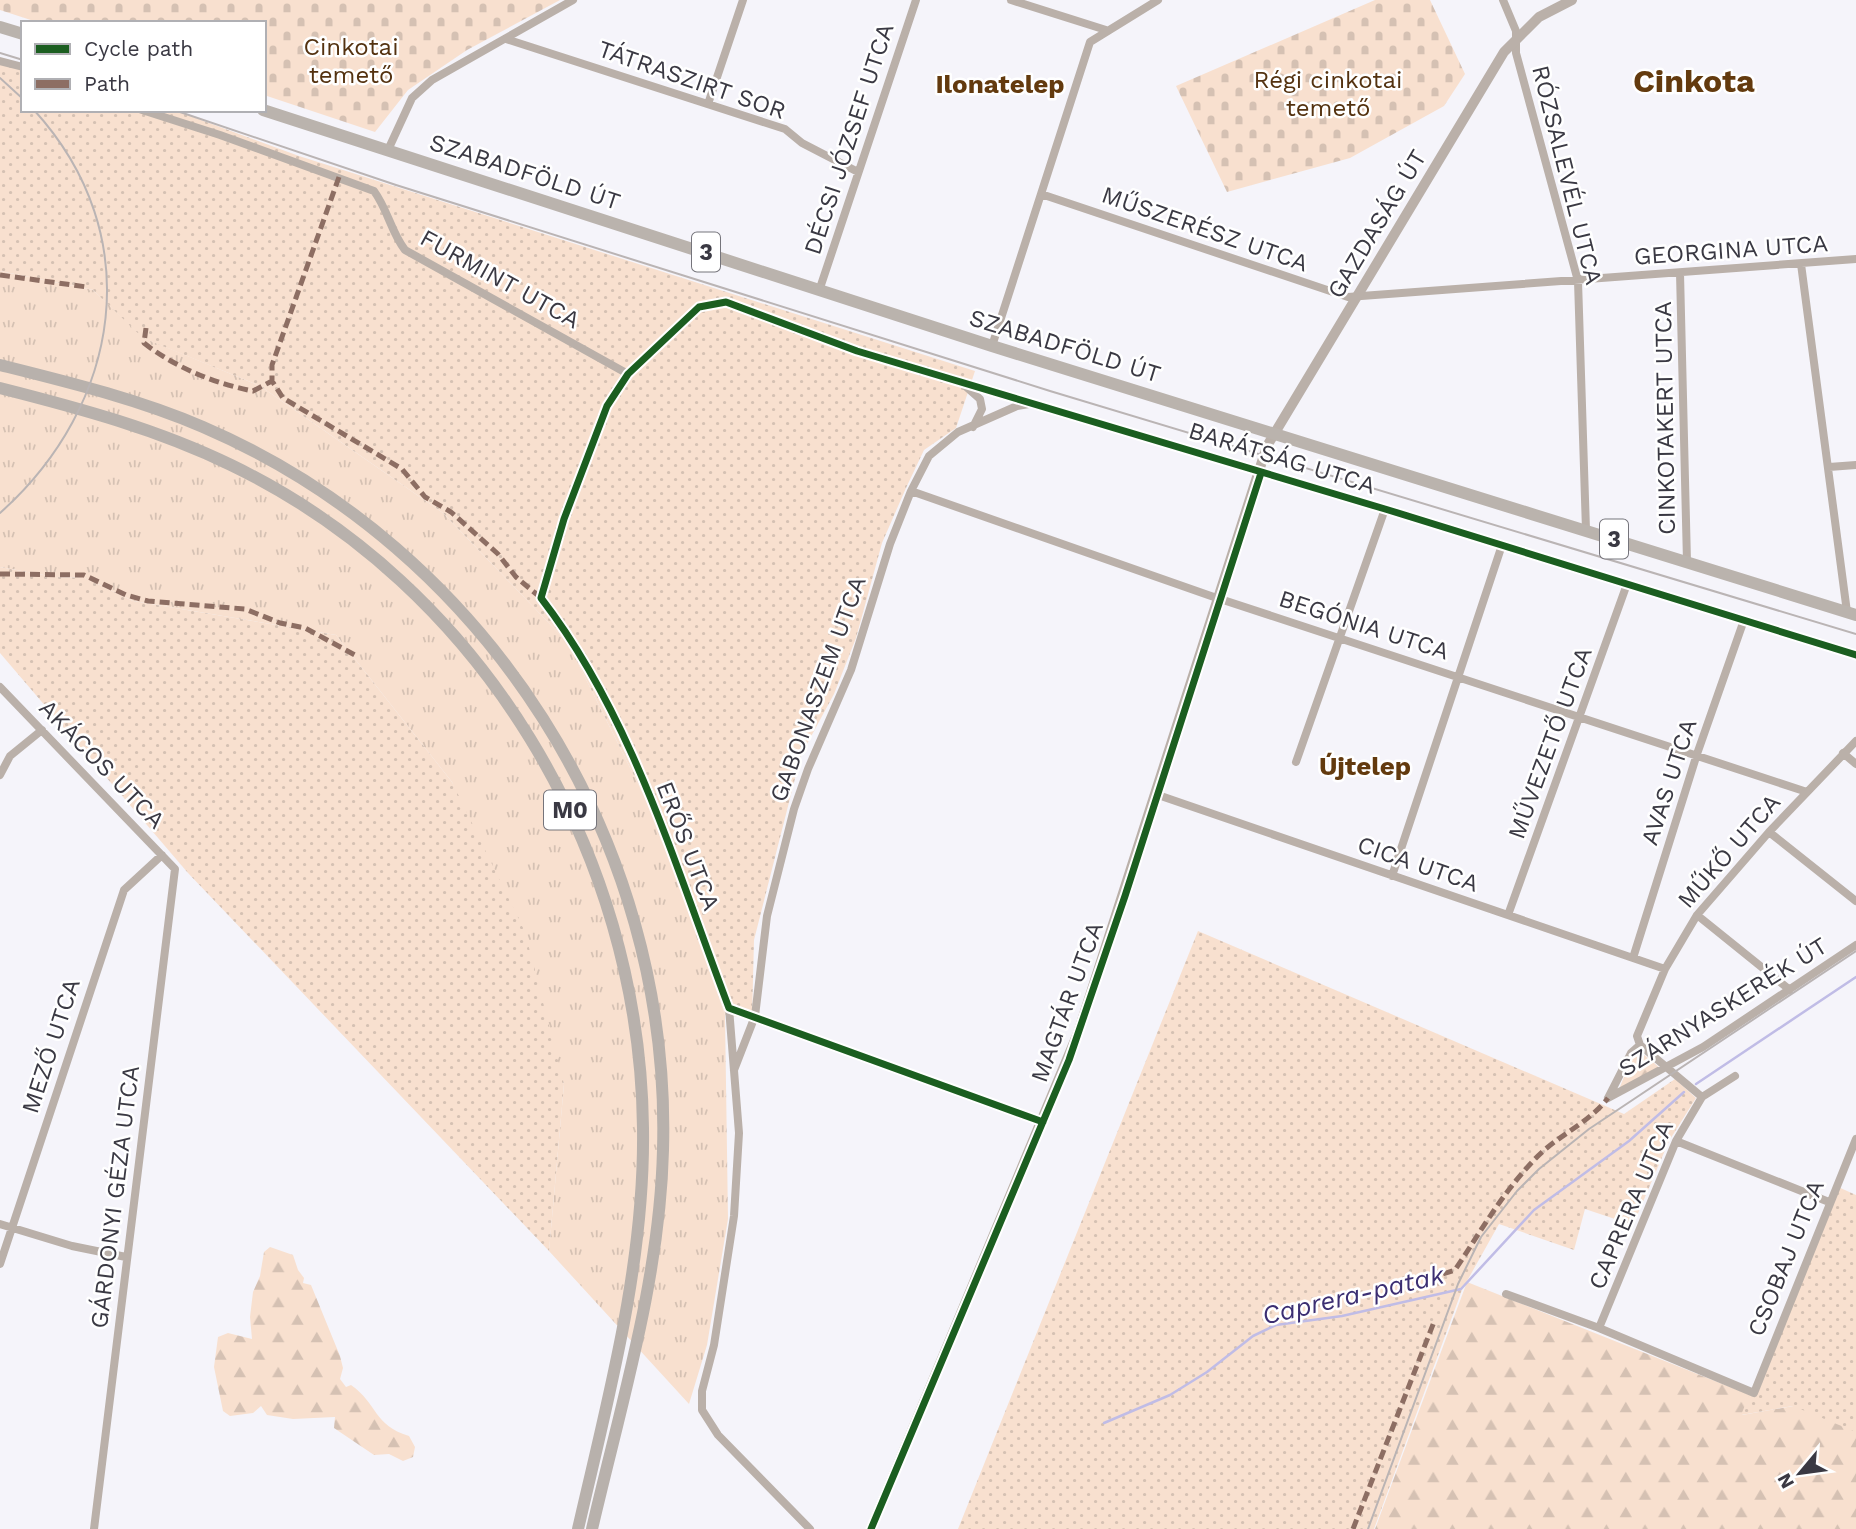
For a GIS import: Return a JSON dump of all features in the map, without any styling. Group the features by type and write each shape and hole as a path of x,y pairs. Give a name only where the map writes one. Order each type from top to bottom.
{"highway":[{"name":"M0","path":"0,365 133,401 205,428 255,452 330,497 409,559 472,622 525,687 573,767 606,838 638,935 656,1026 663,1123 659,1213 652,1265 592,1529"},
{"name":"M0","path":"0,388 127,422 178,441 268,485 341,533 408,589 477,662 521,722 564,798 594,866 624,960 639,1052 643,1130 639,1215 628,1303 578,1529"}],"main road":[{"path":"0,27 21,33"},
{"name":"SZABADFÖLD ÚT","path":"266,111 992,346 1851,613"}],"street":[{"path":"388,150 412,98 432,80 573,0"},
{"path":"708,104 743,0"},
{"name":"DÉCSI JÓZSEF UTCA","path":"819,291 916,0"},
{"path":"1011,0 1106,30"},
{"path":"992,346 1090,42 1158,0"},
{"name":"RÓZSALEVÉL UTCA","path":"1503,0 1516,38 1516,53 1578,281 1586,530"},
{"name":"GAZDASÁG ÚT","path":"1275,432 1495,65 1516,38 1539,17 1572,0"},
{"name":"TÁTRASZIRT SOR","path":"506,39 785,129 802,143 858,172"},
{"path":"0,61 21,66"},
{"name":"FURMINT UTCA","path":"148,112 233,139 374,191 385,206 395,236 405,250 628,374"},
{"name":"MŰSZERÉSZ UTCA","path":"1041,194 1344,296 1358,297"},
{"name":"GEORGINA UTCA","path":"1358,297 1856,259"},
{"path":"1801,264 1851,613"},
{"name":"CINKOTAKERT UTCA","path":"1680,273 1687,562"},
{"name":"BARÁTSÁG UTCA","path":"699,307 726,302 857,351 1385,509 1856,655"},
{"name":"ERŐS UTCA","path":"699,307 628,374 607,406 564,519 541,598 575,641 647,790 729,1008"},
{"path":"960,382 980,400 982,409 973,427"},
{"name":"GABONASZEM UTCA","path":"734,1070 755,1016 766,916 794,809 808,769 851,670 890,544 911,491 929,456 958,432 1017,406 1032,403"},
{"name":"MAGTÁR UTCA","path":"871,1529 1079,1033 1158,795 1261,473 1267,446 1275,432"},
{"path":"1829,467 1856,465"},
{"name":"BEGÓNIA UTCA","path":"911,491 1221,598 1807,792"},
{"path":"1296,762 1385,509"},
{"path":"1392,876 1502,545"},
{"name":"MŰVEZETŐ UTCA","path":"1508,915 1627,584"},
{"name":"AVAS UTCA","path":"1633,958 1697,754 1744,620"},
{"name":"AKÁCOS UTCA","path":"0,687 175,869"},
{"path":"0,775 10,756 43,730"},
{"name":"MŰKŐ UTCA","path":"1640,1045 1637,1036 1665,969 1697,915 1769,832 1856,741"},
{"path":"1843,753 1856,764"},
{"name":"CICA UTCA","path":"1158,795 1665,969"},
{"path":"1769,832 1856,901"},
{"name":"MEZŐ UTCA","path":"0,1264 124,890 162,855"},
{"name":"GÁRDONYI GÉZA UTCA","path":"94,1529 175,869"},
{"path":"1697,915 1790,990"},
{"name":"SZÁRNYASKERÉK ÚT","path":"1640,1045 1632,1053 1608,1098 1703,1047 1856,945"},
{"path":"810,1529 718,1435 702,1410 702,1391 714,1345 734,1216 739,1133 729,1008 1043,1122"},
{"path":"1640,1045 1702,1097"},
{"name":"CAPRERA UTCA","path":"1600,1328 1676,1140 1702,1097 1735,1076"},
{"name":"CSOBAJ UTCA","path":"1600,1328 1754,1393 1856,1139"},
{"path":"1676,1140 1829,1202"},
{"path":"0,1224 72,1246 126,1257"},
{"path":"1506,1294 1600,1328"}],"green space":[{"name":"Cinkotai temető","path":"0,0 560,0 467,50 408,90 375,132 266,96 266,21 34,21 0,10"},
{"name":"Régi cinkotai temető","path":"1375,0 1430,0 1465,74 1444,106 1350,158 1227,192 1176,86"},
{"path":"0,58 21,64 21,112 179,112 299,156 975,371 956,428 924,450 906,488 882,543 856,638 834,694 801,755 754,940 752,1019 725,1015 661,830 568,643 443,513 260,386 143,338 93,290 0,271"},
{"path":"0,271 93,290 144,338 260,386 443,513 568,643 661,830 725,1015 728,1219 707,1345 689,1404 549,1251 564,1084 452,782 336,635 133,601 85,578 55,577 0,567"},
{"path":"0,567 55,577 85,578 133,601 336,635 452,782 525,932 564,1084 549,1251 188,873 0,653"},
{"path":"1198,931 1624,1114 1675,1079 1696,1098 1669,1141 1633,1225 1585,1209 1574,1250 1499,1224 1462,1290 1374,1529 958,1529"},
{"path":"1634,1053 1642,1053 1660,1068 1619,1089"},
{"path":"1836,1186 1856,1195 1856,1432 1793,1406 1741,1415"},
{"path":"270,1247 293,1255 304,1278 303,1283 311,1285 340,1356 343,1368 340,1379 346,1387 351,1385 360,1392 389,1426 409,1436 415,1447 413,1457 403,1461 389,1454 374,1455 334,1428 335,1417 293,1419 267,1415 261,1406 253,1413 230,1416 223,1411 214,1367 218,1337 228,1333 252,1339 250,1317 253,1292 260,1276 264,1252"},
{"path":"1467,1282 1750,1395 1742,1415 1799,1405 1856,1427 1856,1529 1375,1529"}],"waterway":[{"name":"Caprera-patak","path":"1696,1084 1856,977"},
{"name":"Caprera-patak","path":"1104,1423 1170,1395 1207,1372 1253,1336 1276,1325 1342,1316 1461,1289 1534,1210 1629,1141 1684,1092"}],"tram line":[{"path":"0,53 21,59"},
{"path":"0,78 21,97"},
{"path":"0,513 41,470 73,422 94,371 106,318 106,264 94,211 71,159 36,112"},
{"path":"180,112 396,185 1050,391 1856,634"},
{"path":"1368,1529 1458,1284 1481,1237 1517,1191 1539,1169 1589,1129 1856,951"}],"marked path":[{"path":"339,177 272,365 272,381 283,398 402,469 425,497 451,512 498,554 516,577 541,598"},
{"path":"0,275 87,287"},
{"path":"146,328 144,343 168,360 196,373 253,391 272,381"},
{"path":"0,574 84,575 126,595 148,601 245,609 280,623 305,628 355,655"},
{"path":"1443,1274 1455,1270 1501,1200 1534,1160 1591,1115 1608,1098"},
{"path":"1353,1529 1434,1322"}],"cycle path":[{"path":"1043,1122 729,1008 650,796 627,743 573,644 541,598 564,519 607,406 628,374 699,307 726,302 857,351 1385,509 1856,655"},
{"path":"871,1529 1069,1060 1125,896 1261,473"}],"district":[{"name":"Cinkota","path":"1694,81"},
{"name":"Ilonatelep","path":"1000,84"},
{"name":"Újtelep","path":"1365,766"}]}
